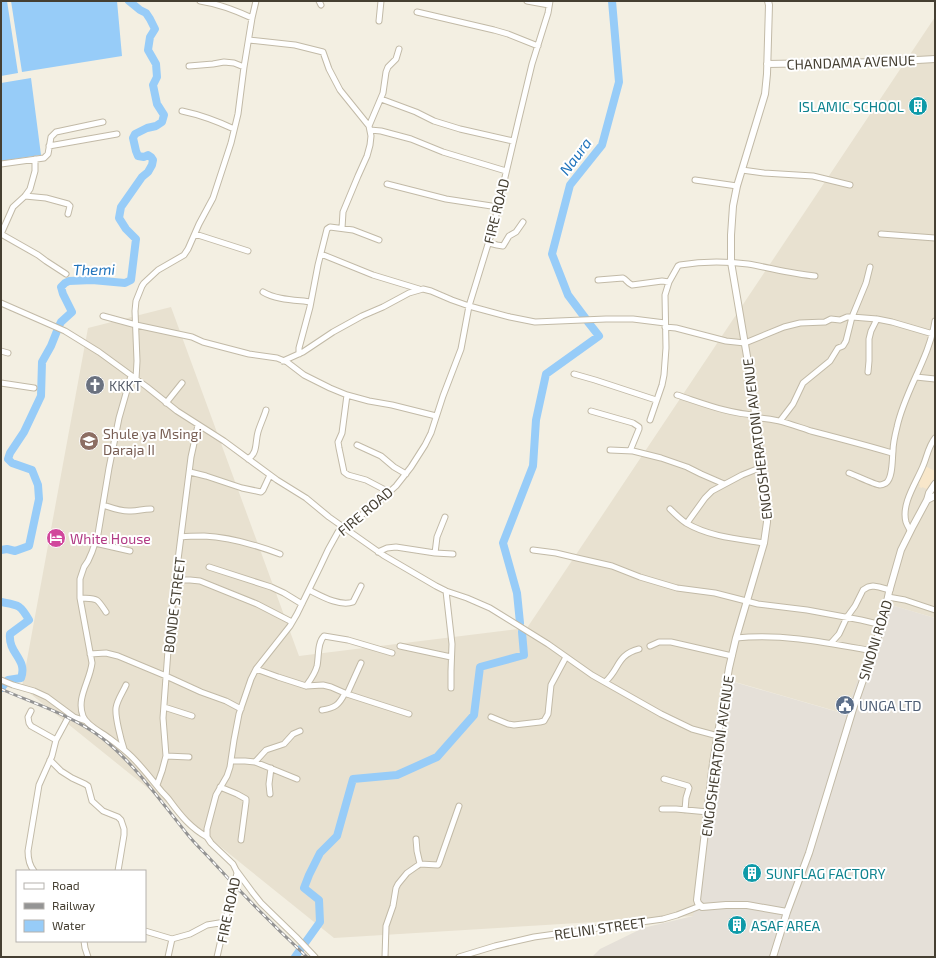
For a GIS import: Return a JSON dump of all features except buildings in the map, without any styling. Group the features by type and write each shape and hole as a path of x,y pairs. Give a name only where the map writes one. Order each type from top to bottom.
{"street":[{"path":"200,1 218,4 252,18"},
{"path":"207,837 181,816 136,761 83,717 81,706 82,700 92,663 80,598 80,585 84,567 92,552 98,534 119,418 134,378 137,361 136,301 144,283 158,270 184,255 214,198 231,143 238,114 244,66 256,1"},
{"path":"379,21 381,1"},
{"path":"528,1 550,3"},
{"name":"ENGOSHERATONI AVENUE","path":"700,906 697,900 711,784 732,656 764,543 766,530 767,515 756,417 745,343 730,262 731,226 737,186 763,102 767,79 768,1"},
{"name":"FIRE ROAD","path":"217,957 237,873 229,860 214,847 207,837 207,829 216,795 228,772 241,709 253,674 292,622 338,532 366,512 389,492 406,474 428,440 461,349 469,306 489,242 513,141 550,3"},
{"path":"417,12 494,30 538,46"},
{"path":"249,40 296,45 323,52 329,69 340,90 370,128 411,139 443,152 506,171"},
{"path":"342,228 343,212 367,156 371,136 370,128 383,93 386,72 388,67 396,59 399,49"},
{"name":"CHANDAMA AVENUE","path":"768,64 882,62 935,59"},
{"path":"189,66 224,62 244,66"},
{"path":"381,99 416,112 434,121 460,129 513,141"},
{"path":"182,111 210,118 234,130"},
{"path":"1,164 44,158 49,151 51,137 56,132 103,122"},
{"path":"49,146 117,134"},
{"path":"35,159 35,171 30,188 25,196 13,206 1,234 38,255 66,274"},
{"path":"742,170 813,176 850,185"},
{"path":"695,180 737,186"},
{"path":"387,184 446,199 498,207"},
{"path":"25,196 46,198 68,204 70,206 68,214"},
{"path":"489,242 503,246 509,236 516,232 523,222"},
{"path":"299,354 300,344 327,229 330,227 353,230 379,240"},
{"path":"195,234 248,251"},
{"path":"881,234 935,238"},
{"path":"321,254 373,275 420,290"},
{"path":"650,420 664,375 665,295 669,282 678,266 699,262 730,262 815,276"},
{"path":"780,421 793,404 803,383 830,361 838,348 843,346 846,341 852,317 866,283 870,267"},
{"path":"598,280 623,278 632,286 662,281 669,282"},
{"path":"283,361 313,346 348,323 409,293 420,290 431,290 469,306 535,322 606,318 633,319 665,325 726,341 745,343 800,323 825,322 831,319 840,320 847,317 877,319 933,334"},
{"path":"263,292 270,296 311,302"},
{"path":"1,303 65,331 99,352 185,417 224,441 270,475 306,498 329,517 378,552 436,586 490,608 548,644 581,669 678,723 692,729 718,736"},
{"path":"103,316 192,337 203,342 249,354 277,358 304,375 348,395 436,416"},
{"path":"868,372 870,352 869,339 871,330 877,319"},
{"path":"849,473 878,484 885,484 888,481 891,473 896,427 925,356 933,334 935,321"},
{"path":"1,351 8,353"},
{"path":"574,374 656,400"},
{"path":"916,377 935,379"},
{"path":"1,383 34,388"},
{"path":"166,403 182,383"},
{"path":"348,395 342,433 338,442 344,472 348,475 366,480 389,492"},
{"path":"677,395 730,412 780,421 810,431 892,453"},
{"path":"248,459 254,453 258,432 266,410"},
{"path":"591,411 633,423 639,427 630,451"},
{"name":"BONDE STREET","path":"157,785 166,756 163,724 170,623 190,472 198,425"},
{"path":"910,530 906,523 906,507 912,488 935,438"},
{"path":"357,445 381,456 394,467 406,474"},
{"path":"610,450 636,451 676,463 724,484"},
{"path":"687,524 708,494 742,475 762,467"},
{"path":"190,472 261,492 270,475"},
{"name":"SINONI ROAD","path":"772,957 809,853 853,709 882,625 901,550 910,530 927,500 929,493 935,484"},
{"path":"927,500 935,496"},
{"path":"103,505 125,511 136,511 143,509 151,510"},
{"path":"670,509 687,524 712,534 764,543"},
{"path":"434,553 437,537 445,517"},
{"path":"182,537 205,536 222,538 263,548 280,554"},
{"path":"95,543 130,551"},
{"path":"378,552 387,548 396,547 434,553 453,554"},
{"path":"533,550 556,553 608,564 640,577 671,586 715,593 766,606 796,608 882,625"},
{"path":"209,567 271,587 302,604"},
{"path":"176,580 200,581 257,604 292,622"},
{"path":"309,590 344,604 348,604 353,602 361,586"},
{"path":"831,643 839,634 863,590 868,587 879,587 905,600 935,610"},
{"path":"446,591 451,633 451,688"},
{"path":"80,598 95,599 99,601 106,612"},
{"path":"306,686 314,675 321,642 324,636 348,640 392,653"},
{"path":"736,638 780,638 831,643 873,651"},
{"path":"650,646 659,642 671,642 732,656"},
{"path":"400,646 451,657"},
{"path":"605,682 625,655 639,649"},
{"path":"90,654 111,654 136,663 201,692 226,701 241,709"},
{"path":"491,717 514,725 544,721 548,714 551,685 566,657"},
{"path":"322,710 336,706 340,703 361,663"},
{"path":"256,669 306,686 323,685 331,687 410,714"},
{"path":"1,680 47,697 70,714 86,721"},
{"path":"124,750 116,708 126,685"},
{"path":"164,707 192,716"},
{"path":"31,711 28,717 28,723 56,740"},
{"path":"33,870 28,860 28,851 39,785 50,760 56,740 70,714"},
{"path":"255,762 266,750 284,744 293,734 300,731"},
{"path":"166,756 189,757"},
{"path":"50,760 61,771 88,786 92,800 103,811 118,817 121,820 124,835 118,870"},
{"path":"231,761 255,762 297,779"},
{"path":"270,794 269,784 271,768"},
{"path":"664,779 686,785 688,787 685,810"},
{"path":"220,787 246,799 241,840"},
{"path":"385,957 386,926 393,906 396,888 407,873 420,864 438,865 459,806"},
{"path":"662,809 708,812"},
{"path":"416,839 420,864"},
{"path":"236,870 261,902 315,957"},
{"path":"700,906 747,905 787,912"},
{"name":"RELINI STREET","path":"459,957 497,945 534,937 663,919 700,906"},
{"path":"146,931 172,939 190,934 206,925 225,922"},
{"path":"168,957 172,939"},
{"path":"84,942 88,957"}],"shaded area":[{"path":"935,17 935,618 891,605 846,714 735,682 694,916 334,938 22,687 88,328 171,307 299,656 527,628"},
{"path":"925,466 935,471 935,477 927,489 919,487 920,485 917,482"},
{"path":"891,605 935,618 935,957 592,957 600,949 643,928 693,916 734,682 845,714 885,607"}],"water":[{"path":"1,1 7,1 18,73 1,76"},
{"path":"11,1 117,1 122,56 22,72"},
{"path":"31,78 41,155 1,161 1,83"}],"waterway":[{"name":"Themi","path":"1,550 7,549 15,551 29,546 39,499 38,485 32,470 12,463 8,459 10,453 24,432 41,396 42,362 51,346 61,322 72,312 61,287 69,281 92,280 125,283 131,280 136,239 126,229 119,218 121,207 142,177 148,172 153,160 148,155 144,157 138,156 133,138 135,134 147,128 156,126 162,122 164,115 157,104 153,85 157,77 156,64 148,50 150,37 155,29 146,13 129,1"},
{"name":"Naura","path":"586,319 568,295 552,254 570,185 602,145 619,82 612,1"},
{"path":"520,623 517,593 503,543 533,466 536,420 546,374 599,336 588,322"},
{"name":"Themi","path":"1,602 18,606 29,620 10,634 12,647 22,666 21,678 8,680 1,688"},
{"path":"295,957 320,922 319,900 304,888 320,853 337,836 353,779 397,775 437,757 474,715 480,667 524,655 522,632"}],"railway":[{"path":"1,689 53,710 102,738 126,760 148,784 194,842 259,910 307,957"}],"place":[{"name":"ISLAMIC SCHOOL","path":"918,106"},
{"name":"KKKT","path":"95,385"},
{"name":"Shule ya Msingi Daraja II","path":"89,441"},
{"name":"White House","path":"56,538"},
{"name":"UNGA LTD","path":"845,705"},
{"name":"SUNFLAG FACTORY","path":"752,873"},
{"name":"ASAF AREA","path":"737,925"}]}
